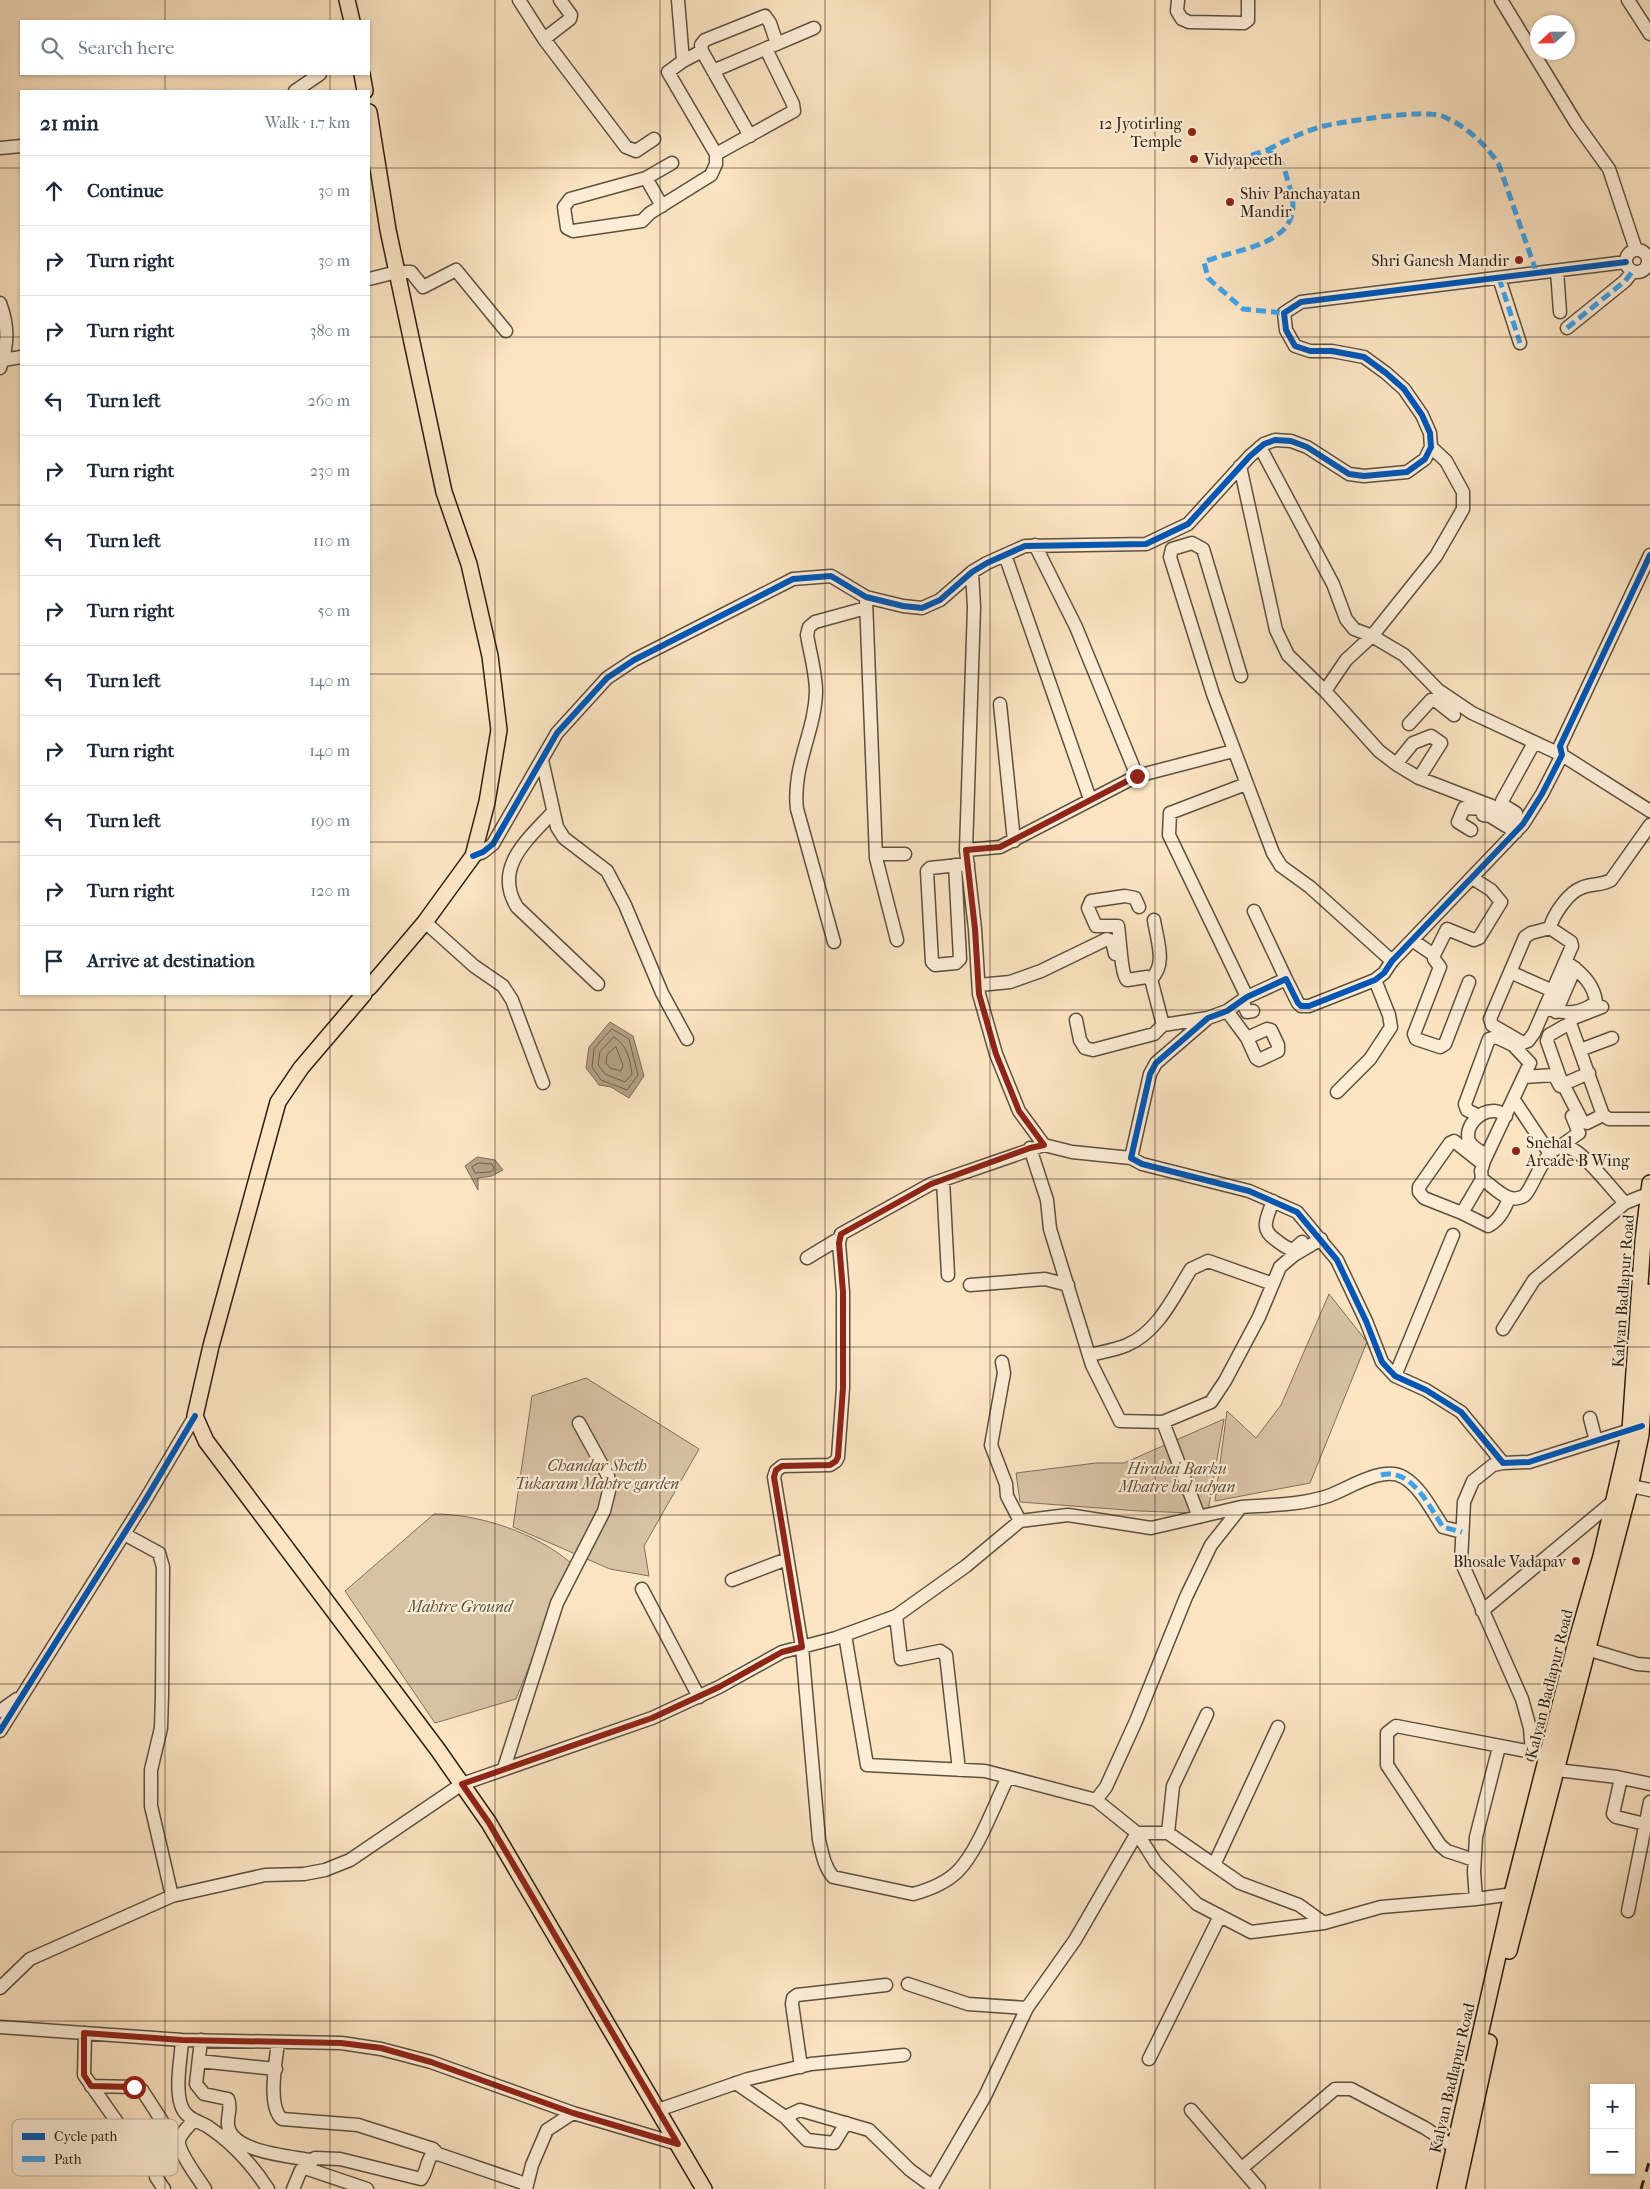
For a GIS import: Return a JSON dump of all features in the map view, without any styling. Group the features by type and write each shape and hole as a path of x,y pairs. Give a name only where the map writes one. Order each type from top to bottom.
{"main road":[{"path":"347,0 352,20"},
{"path":"362,75 365,90"},
{"path":"370,118 397,272 444,492 469,564 490,656 499,730 488,802 473,856 425,922 370,987"},
{"path":"363,995 300,1068 278,1102 211,1346 195,1416 206,1441 462,1784 489,1823 704,2189"},
{"name":"Kalyan Badlapur Road","path":"1445,2189 1550,1765 1623,1491 1636,1428 1646,1311 1649,1190"},
{"path":"1646,1311 1650,1292"},
{"path":"1456,2189 1500,1991 1518,1893"}],"street":[{"path":"519,0 544,39 626,147 636,151 654,139"},
{"path":"544,39 570,18 571,15 560,0"},
{"path":"678,0 683,61"},
{"path":"1178,0 1177,11 1182,19 1189,22 1244,23 1248,20 1248,0"},
{"path":"1501,0 1576,122 1609,169 1636,250"},
{"path":"1628,0 1650,34"},
{"path":"716,154 750,136 794,111 771,47 770,23 765,16 705,40 702,43 702,51 750,136"},
{"path":"713,71 814,28"},
{"path":"672,163 646,178 570,199 564,208 567,228 573,231 636,223 712,175 716,164 716,154 668,74 669,70 702,51"},
{"path":"296,90 319,75"},
{"path":"0,148 20,146"},
{"path":"646,178 662,206"},
{"path":"834,942 797,809 795,792 798,768 816,693 807,635 809,627 815,622 866,602 922,608 940,600 972,572 1025,546 1146,544 1188,524 1240,466 1260,447 1275,440 1291,441 1307,447 1349,474 1364,476 1407,472 1425,459 1431,447 1430,433 1422,414 1404,390 1386,372 1364,358 1332,351 1310,351 1295,346 1286,330 1284,313 1300,302 1557,271 1630,267 1642,270 1649,264 1646,253 1636,250 1628,254 1630,267 1625,281 1567,328"},
{"path":"370,279 397,272 411,272 423,286 456,270 506,331"},
{"path":"1557,271 1560,312"},
{"path":"1498,278 1520,343"},
{"path":"0,303 8,333 1,364"},
{"path":"1,364 20,357"},
{"path":"1260,447 1333,584 1346,619 1354,629 1372,636 1404,655 1438,690 1454,714"},
{"path":"1325,691 1346,660 1372,636 1436,556 1463,509 1462,492 1446,461 1431,447"},
{"path":"1240,466 1279,640 1288,655 1325,691 1379,751 1396,764 1419,778 1488,811 1490,816 1522,825"},
{"path":"1241,676 1203,549 1192,543 1172,549 1170,556 1233,751 1273,853 1282,866 1310,887 1392,961"},
{"path":"1035,545 1076,627 1137,776"},
{"path":"1005,555 1090,799"},
{"path":"1254,911 1301,1006 1309,1006 1375,980 1384,973 1392,961 1522,825 1562,755 1560,746 1650,555"},
{"path":"972,572 974,607 966,850 979,986 996,1054 1019,1111 1044,1145"},
{"path":"473,856 483,852 493,844 557,734 607,678 634,660 792,579 831,576 866,602"},
{"path":"866,602 876,854 897,940"},
{"path":"1409,724 1431,700 1435,700 1454,714 1562,755 1650,811"},
{"path":"1000,704 1014,841"},
{"path":"1396,764 1413,743 1431,736 1440,741 1441,743 1419,778"},
{"path":"1522,825 1503,805 1502,801 1534,743"},
{"path":"966,850 1000,847 1014,841 1090,799 1137,776 1233,751"},
{"path":"542,760 552,813 557,827 564,838 607,871 616,887 662,993 687,1040"},
{"path":"1246,784 1170,814 1168,827 1169,835 1245,999 1247,1012 1253,1011"},
{"path":"1471,830 1458,822 1464,808 1468,806 1488,811"},
{"path":"552,813 522,845 507,880 510,896 517,907 598,984"},
{"path":"1550,928 1552,917 1579,888 1604,884 1611,880 1650,825"},
{"path":"876,854 906,854"},
{"path":"955,865 960,959 956,962 935,965 932,962 927,871 930,868 955,865 968,864"},
{"path":"1434,916 1447,929 1474,940 1479,938 1500,902 1491,890 1472,878"},
{"path":"1139,907 1135,898 1125,896 1091,901 1088,908 1096,926 1118,926 1123,959 1121,965 1123,976 1127,980 1147,977 1151,979"},
{"path":"1151,979 1159,972 1161,964 1154,920"},
{"path":"425,922 474,966 503,986 512,1000 544,1083"},
{"path":"1550,928 1571,942 1570,965 1550,1010 1528,1041 1522,1043 1492,1025 1490,1019 1526,937 1550,928"},
{"path":"1447,929 1434,955 1434,959 1440,967 1414,1034 1416,1039 1440,1047 1445,1044 1469,982"},
{"path":"979,986 1010,982 1041,971 1107,939 1112,941 1119,976"},
{"path":"1412,940 1434,955"},
{"path":"1550,1010 1554,991 1570,965"},
{"path":"1550,1010 1573,1013 1588,1008 1596,1002 1585,976 1570,965"},
{"path":"1510,972 1554,991"},
{"path":"1151,979 1163,1024"},
{"path":"1076,1020 1080,1040 1086,1048 1093,1050 1154,1034 1163,1024 1208,1018 1226,1011 1245,999 1286,979"},
{"path":"1337,1092 1370,1059 1391,1026 1375,980"},
{"path":"1602,1008 1571,1019 1570,1023 1549,1036 1547,1041 1560,1078 1582,1121 1587,1123 1603,1116 1610,1119 1650,1119"},
{"path":"1226,1011 1247,1038"},
{"path":"1131,1158 1150,1074 1166,1054 1208,1018"},
{"path":"1570,1023 1600,1046 1589,1073 1603,1116"},
{"path":"1462,1213 1482,1179 1481,1171 1485,1160 1530,1064 1525,1056 1513,1045 1496,1037 1489,1039 1465,1104 1467,1110 1479,1116"},
{"path":"1564,1084 1589,1073"},
{"path":"1482,1179 1509,1198 1520,1198 1526,1195 1538,1169 1554,1151 1579,1133 1567,1100 1554,1076 1524,1077"},
{"path":"1514,1100 1554,1151"},
{"path":"1485,1160 1469,1140 1468,1130 1479,1116 1496,1111 1506,1116"},
{"path":"1485,1160 1454,1141 1450,1142 1419,1187 1419,1192 1424,1198 1488,1226 1494,1224 1509,1198"},
{"path":"808,1258 840,1238 845,1232 931,1184 1030,1148 1044,1145 1072,1152 1131,1158 1142,1164 1249,1191 1297,1212 1319,1236 1337,1260 1366,1321 1382,1362 1395,1376 1426,1390 1461,1412 1503,1463"},
{"path":"1030,1148 1047,1200 1050,1229 1092,1365 1120,1421 1163,1422 1211,1402 1230,1373 1280,1267 1319,1236"},
{"path":"1554,1151 1571,1149 1577,1152 1626,1203"},
{"path":"943,1180 948,1275"},
{"path":"1503,1329 1534,1280 1626,1203 1649,1190"},
{"path":"1273,1201 1266,1221 1265,1231 1268,1235 1293,1250 1309,1235 1319,1236"},
{"path":"1395,1376 1453,1235"},
{"path":"840,1238 843,1292 843,1388 838,1457 830,1465 782,1466 776,1470 774,1477 802,1647 819,1840 825,1865 833,1876 913,1894 924,1891 957,1872 967,1860 1008,1777"},
{"path":"1090,1355 1127,1345 1145,1335 1159,1320 1191,1270 1198,1265 1208,1262 1273,1284"},
{"path":"970,1285 1045,1279 1068,1285"},
{"path":"1002,1362 1004,1374 991,1445 1006,1484 1006,1496 1020,1521"},
{"path":"0,1731 124,1534 195,1416"},
{"path":"1590,1418 1596,1441"},
{"path":"1163,1422 1199,1517"},
{"path":"504,1768 557,1603 604,1511 610,1487 608,1476 579,1423"},
{"path":"1532,1754 1530,1728 1522,1699 1461,1561 1464,1502 1473,1481 1493,1465 1529,1462 1636,1428"},
{"path":"0,1988 30,1959 172,1896 265,1875 304,1874 325,1870 350,1860 462,1784 652,1718 699,1697 782,1652 845,1635 896,1616 966,1566 1020,1521 1068,1515 1151,1528 1241,1507 1298,1502 1328,1496 1369,1478 1391,1472 1403,1476 1416,1488 1443,1527 1462,1532"},
{"path":"1482,1611 1623,1491 1650,1490"},
{"path":"1096,1800 1106,1787 1136,1721 1186,1597 1211,1545 1241,1507"},
{"path":"124,1534 159,1553 163,1567 162,1702 160,1728 152,1770 151,1806 172,1896"},
{"path":"732,1580 787,1560"},
{"path":"642,1589 699,1697"},
{"path":"896,1616 901,1659 940,1651 946,1655 959,1770"},
{"path":"845,1635 867,1765 985,1771 1096,1800 1137,1834 1156,1863 1197,1904 1251,1932 1324,1923 1382,1907 1476,1899 1518,1893"},
{"path":"1581,1648 1638,1664 1650,1665"},
{"path":"0,1711 22,1696"},
{"path":"1168,1833 1173,1786 1207,1714"},
{"path":"1474,1860 1447,1851 1440,1845 1387,1765 1387,1733 1396,1726 1532,1754 1550,1765 1650,1784"},
{"path":"1214,1865 1278,1727"},
{"path":"1476,1899 1474,1860 1476,1837 1499,1747"},
{"path":"1621,1778 1613,1814 1616,1817 1646,1824"},
{"path":"1628,1911 1650,1802"},
{"path":"1137,1834 1168,1833 1240,1883 1299,1905 1324,1923"},
{"path":"785,2117 800,2110 869,2130 910,2170 932,2188 985,2096 1027,2008 1075,1940 1137,1834"},
{"path":"1149,2059 1220,1916"},
{"path":"908,1984 968,2004 1027,2008"},
{"path":"801,2067 792,2004 793,1998 797,1995 886,1985"},
{"path":"0,2027 182,2040 341,2043 381,2048 431,2062 573,2113 678,2144"},
{"path":"84,2033 84,2075 115,2119"},
{"path":"182,2040 180,2104 183,2111 194,2121 204,2125 234,2145 254,2168 268,2189"},
{"path":"201,2040 196,2084 204,2094 228,2098 230,2108 228,2125 231,2134 238,2142 249,2148 308,2164 313,2169 367,2189"},
{"path":"278,2042 274,2103 282,2119 358,2125 433,2149 438,2154 526,2186 532,2165 548,2130 573,2113"},
{"path":"658,2110 736,2083 801,2067 904,2055"},
{"path":"199,2061 276,2069"},
{"path":"736,2083 785,2117 808,2140 834,2143 846,2123"},
{"path":"91,2086 134,2087 142,2090 161,2119"},
{"path":"1242,2168 1335,2089 1344,2087 1425,2128 1454,2147"},
{"path":"1191,2110 1259,2189"},
{"path":"180,2149 179,2141 194,2121"},
{"path":"178,2146 205,2189"},
{"path":"293,2189 301,2170 314,2158 340,2159 421,2179 425,2175 432,2155 438,2154"},
{"path":"156,2176 164,2189"}],"green space":[{"path":"1329,1294 1367,1342 1310,1483 1215,1501 1227,1411 1256,1438 1281,1405"},
{"name":"Chandar Sheth Tukaram Mahtre garden","path":"586,1378 699,1449 644,1546 649,1576 610,1569 513,1527 532,1396"},
{"name":"Hirabai Barku Mhatre bal udyan","path":"1224,1419 1208,1511 1193,1513 1139,1511 1020,1502 1016,1473 1096,1463 1124,1463"},
{"name":"Mahtre Ground","path":"434,1514 470,1517 507,1527 557,1552 571,1563 516,1699 435,1723 345,1591"}],"water":[{"path":"610,1022 633,1036 644,1076 629,1098 611,1087 599,1085 586,1068 589,1047"},
{"path":"477,1157 495,1160 503,1170 492,1176 478,1178 478,1190 465,1166"}],"railway":[{"path":"1641,2189 1650,2159"}],"marked path":[{"path":"1267,150 1309,131 1349,121 1419,114 1433,114 1451,120 1474,136 1499,165 1537,274"},
{"path":"1237,160 1267,150 1278,158 1285,170 1293,207 1289,222 1280,233 1267,241 1204,262 1208,278 1243,309 1284,313"},
{"path":"1567,328 1625,281 1633,271"},
{"path":"1499,278 1520,343"},
{"path":"1381,1475 1392,1474 1410,1482 1425,1499 1443,1527 1462,1532"}],"cycle path":[{"path":"473,856 483,852 493,844 557,733 607,678 634,660 793,579 831,576 866,597 903,606 922,608 940,600 972,572 1025,546 1146,544 1188,524 1250,456 1264,444 1275,440 1291,441 1307,447 1349,474 1364,476 1407,472 1425,459 1431,447 1430,433 1422,415 1404,389 1364,357 1332,351 1310,351 1295,346 1286,330 1284,313 1301,302 1626,262"},
{"path":"1642,1426 1529,1462 1503,1463 1461,1412 1426,1390 1395,1376 1382,1362 1366,1321 1337,1260 1297,1212 1249,1191 1142,1164 1131,1158 1150,1074 1156,1063 1208,1018 1227,1011 1247,997 1286,979 1301,1006 1309,1006 1375,980 1384,973 1392,961 1523,824 1542,794 1562,755 1560,746 1650,555"},
{"path":"0,1731 144,1502 195,1416"}],"place":[{"name":"12 Jyotirling Temple","path":"1192,132"},
{"name":"Vidyapeeth","path":"1194,159"},
{"name":"Shiv Panchayatan Mandir","path":"1230,202"},
{"name":"Shri Ganesh Mandir","path":"1519,260"},
{"name":"Snehal Arcade B Wing","path":"1516,1151"},
{"name":"Bhosale Vadapav","path":"1576,1561"}],"route":[{"path":"134,2087 91,2086 84,2075 83,2068 84,2033 182,2040 341,2043 381,2048 431,2062 573,2113 678,2144 489,1823 462,1784 652,1718 719,1687 782,1652 802,1647 774,1477 776,1470 782,1466 830,1465 838,1457 843,1388 843,1292 839,1243 841,1234 931,1184 1030,1148 1044,1145 1019,1111 996,1054 979,994 975,929 966,850 987,850 1014,841 1053,818 1137,776"}]}
